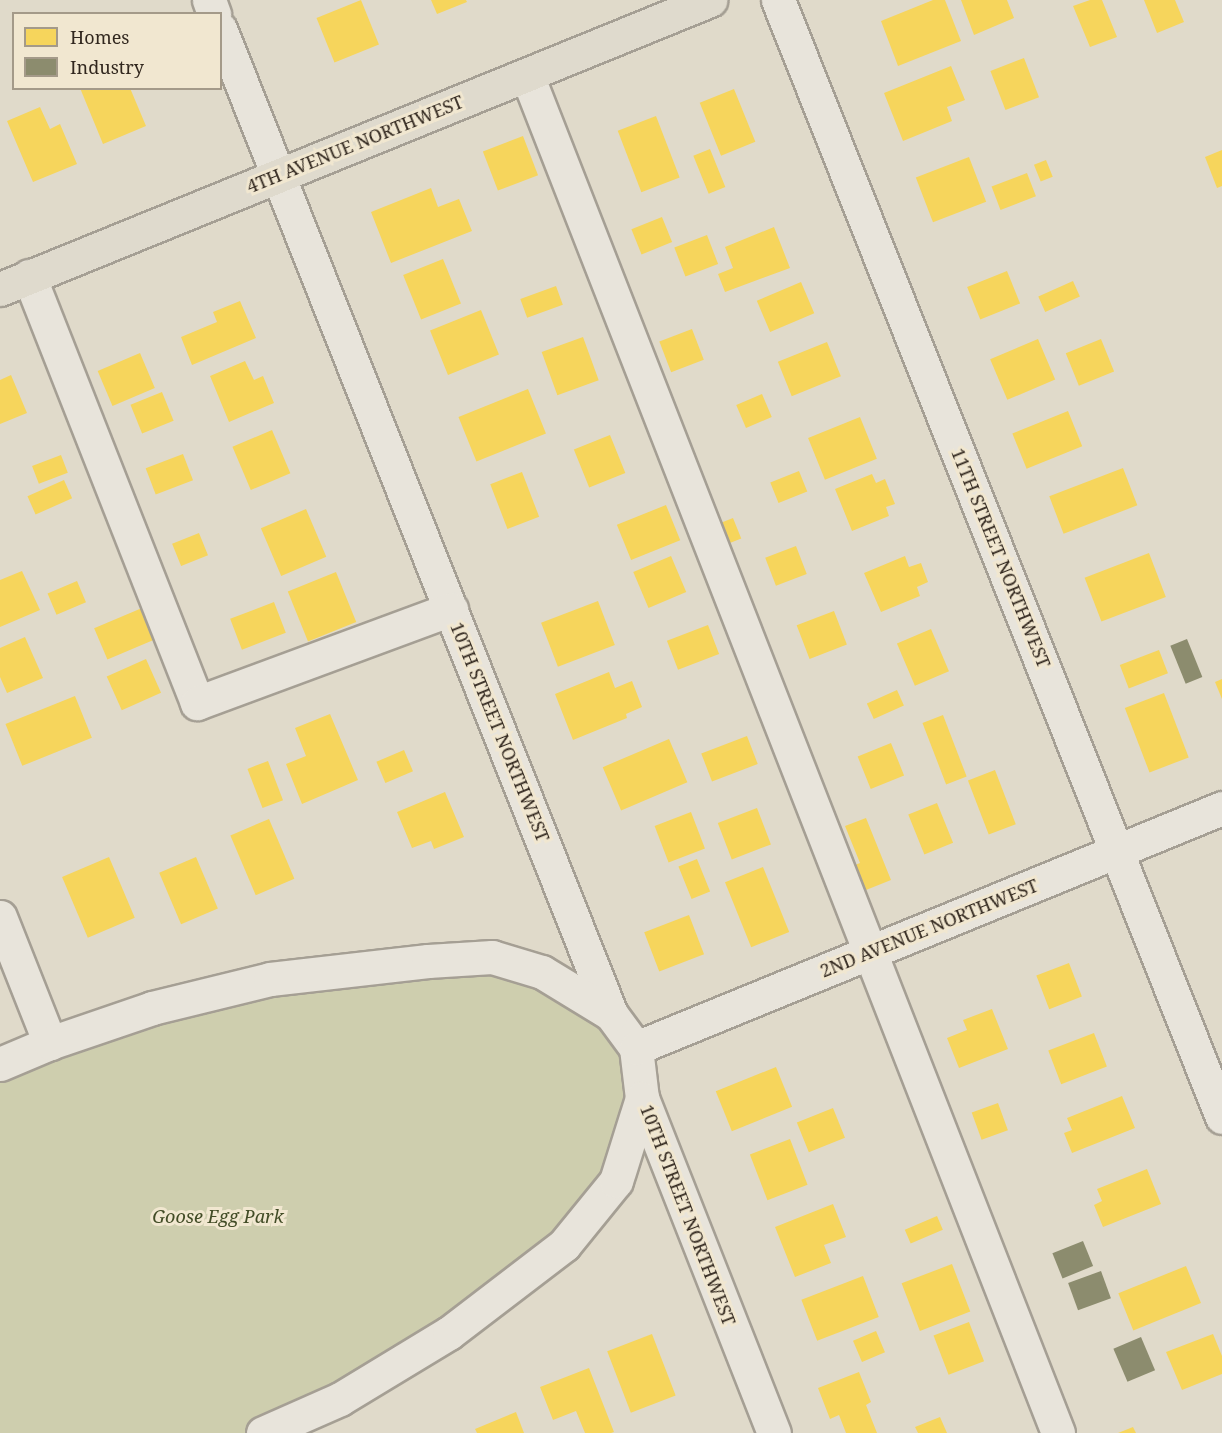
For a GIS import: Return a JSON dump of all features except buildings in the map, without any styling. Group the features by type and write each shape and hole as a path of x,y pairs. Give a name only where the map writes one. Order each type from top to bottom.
{"main road":[{"name":"4TH AVENUE NORTHWEST","path":"15,282 710,0"}],"street":[{"name":"11TH STREET NORTHWEST","path":"778,0 1119,850 1222,1117"},
{"name":"10TH STREET NORTHWEST","path":"222,34 611,1014 636,1048 642,1098 774,1433"},
{"path":"527,75 1058,1433"},
{"path":"15,282 197,703 451,609"},
{"name":"2ND AVENUE NORTHWEST","path":"636,1048 1222,808"},
{"path":"0,917 50,1043"},
{"path":"0,1064 50,1043 152,1008 270,980 342,969 492,957 542,972 611,1014"},
{"path":"262,1433 340,1398 449,1334 564,1245 616,1181 642,1098"}],"green space":[{"name":"Goose Egg Park","path":"492,957 611,1014 642,1098 564,1245 263,1433 0,1433 0,1064 152,1008"}]}
